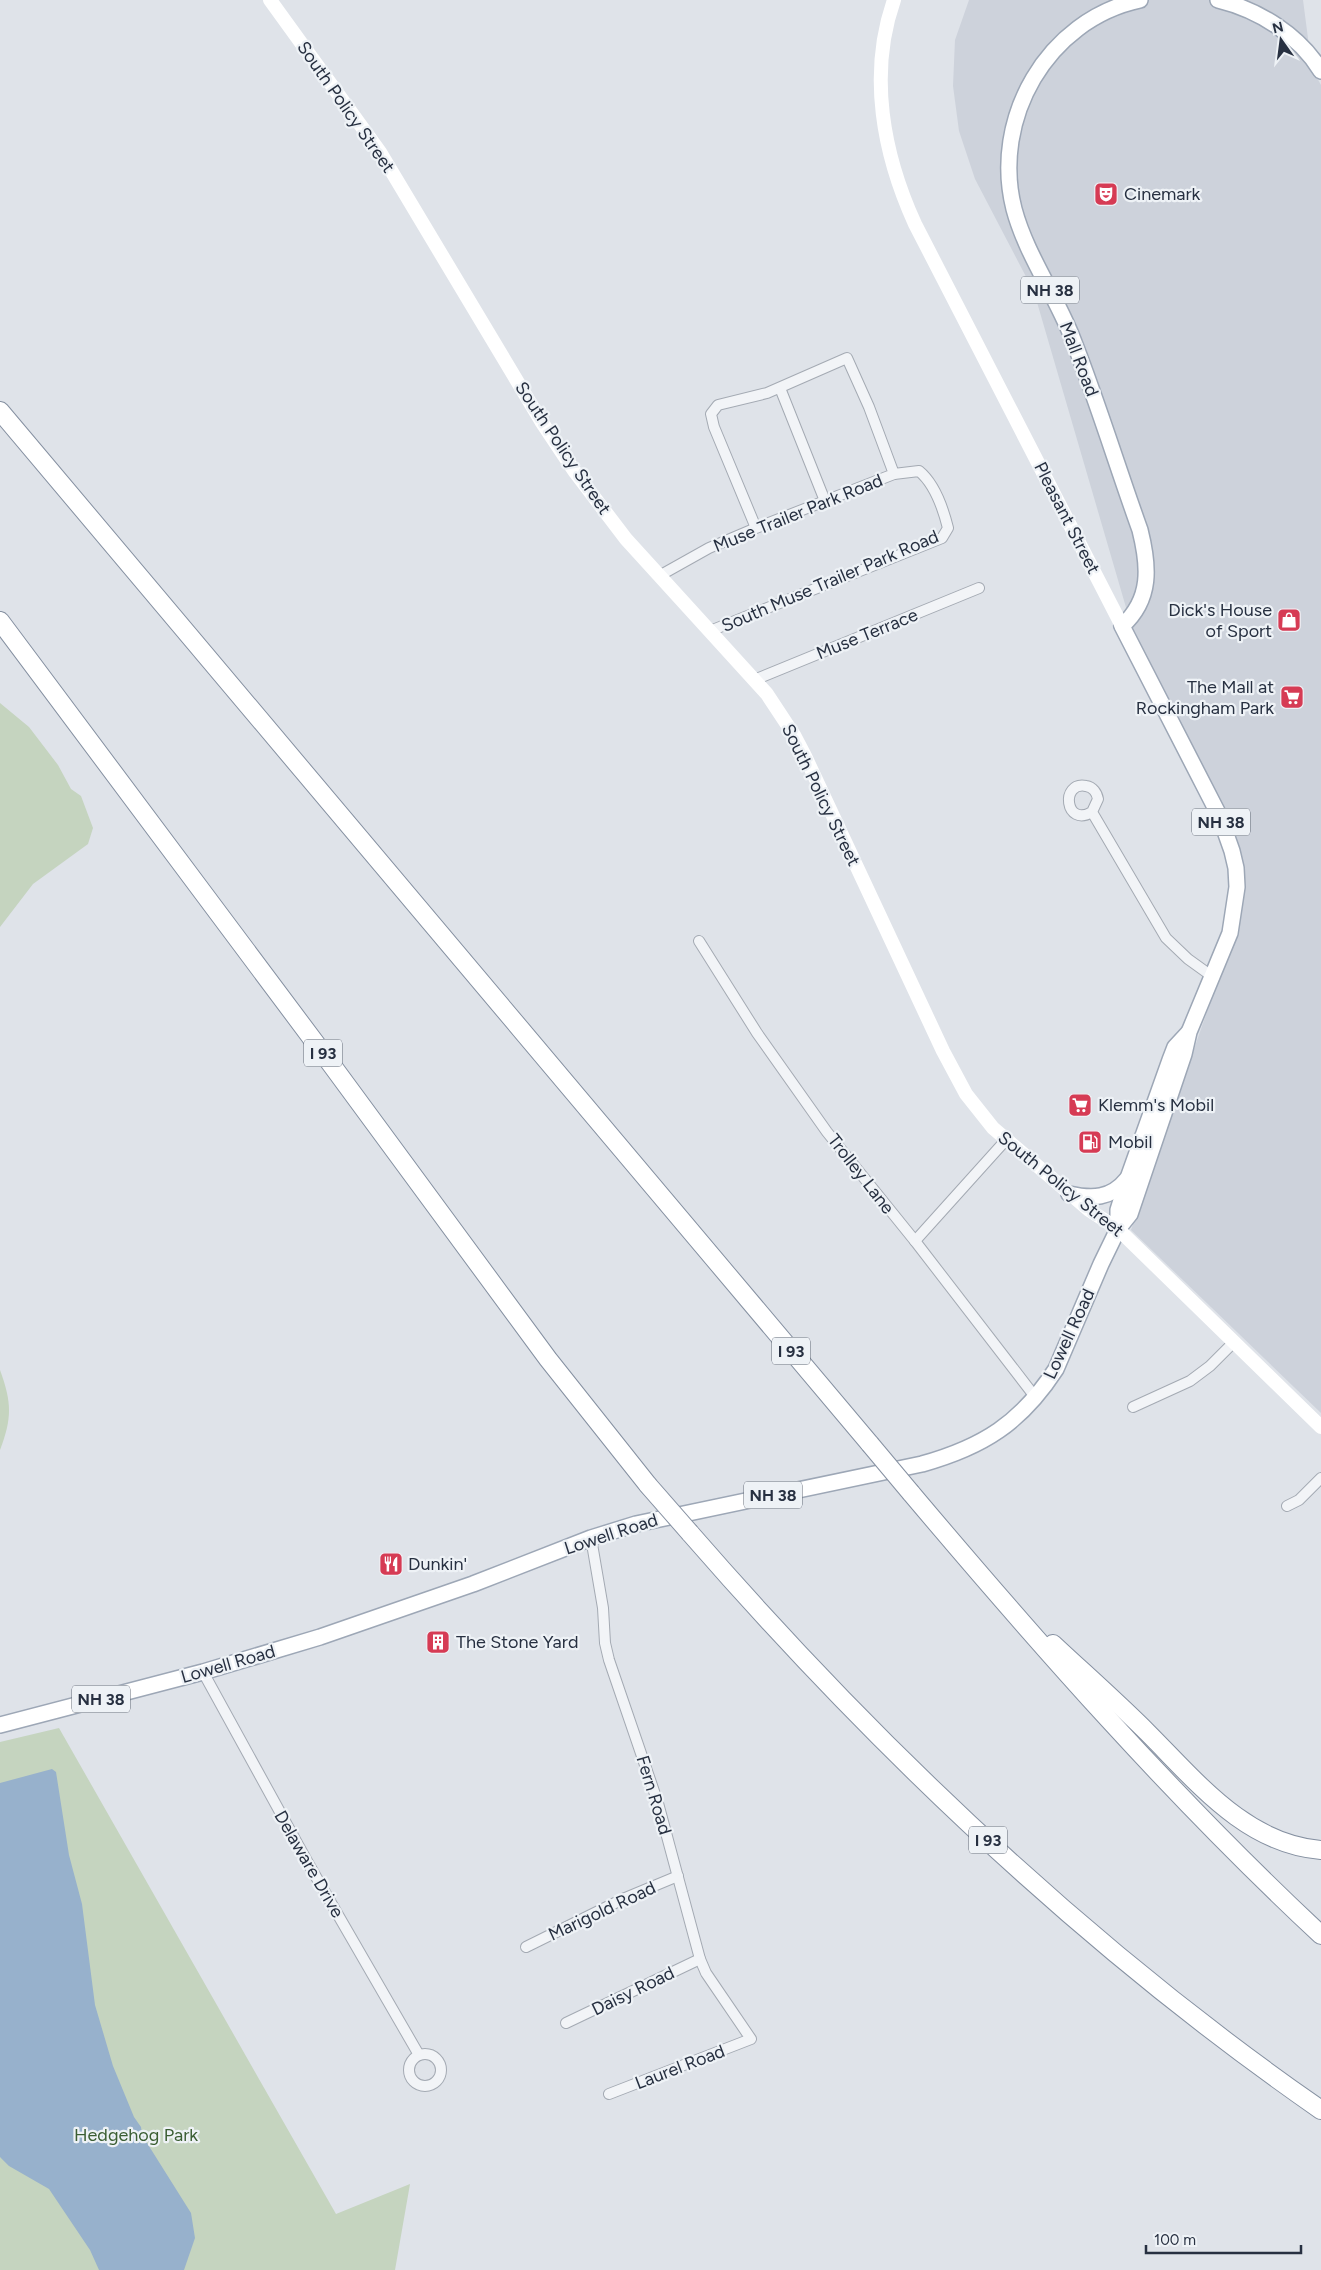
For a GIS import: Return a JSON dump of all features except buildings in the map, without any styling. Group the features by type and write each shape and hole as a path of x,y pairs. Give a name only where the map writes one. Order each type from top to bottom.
{"highway":[{"name":"I 93","path":"0,411 989,1586 1159,1776 1321,1935"},
{"name":"I 93","path":"0,621 548,1359 648,1485 764,1618 911,1769 1018,1868 1176,2002 1271,2075 1321,2110"},
{"path":"0,630 54,695"},
{"path":"989,1586 1147,1732 1223,1807 1241,1821 1277,1839 1321,1850"}],"main road":[{"name":"Mall Road","path":"1122,626 1134,615 1141,599 1146,576 1146,553 1140,530 1072,337 1015,212 1009,181 1009,153 1014,124 1024,96 1040,68 1054,50 1070,35 1096,16 1140,0"},
{"path":"1218,0 1255,13 1279,28 1308,54 1321,71"},
{"name":"Pleasant Street","path":"1118,1229 1130,1214 1184,1054 1189,1032 1230,933 1237,887 1232,851 1220,817 1122,626"},
{"name":"Pleasant Street","path":"1118,1229 1118,1210 1128,1178 1175,1047 1189,1032"},
{"path":"1069,1194 1083,1197 1102,1197 1122,1186 1128,1178"},
{"name":"Lowell Road","path":"0,1725 203,1672 365,1622 473,1584 591,1538 659,1518 937,1459 986,1440 1016,1418 1036,1398 1056,1369 1118,1229"}],"street":[{"name":"South Policy Street","path":"270,0 390,168 554,442 603,511 659,576 754,680 781,714 794,735 959,1083 978,1110 1005,1140 1099,1218 1118,1229 1321,1427"},
{"name":"Pleasant Street","path":"894,0 884,37 881,60 882,109 896,179 915,224 1122,626"},
{"name":"Muse Trailer Park Road","path":"659,576 709,548 894,474 869,407 847,358 780,388"},
{"path":"756,528 724,452 711,414 718,405 780,388 826,501"},
{"name":"South Muse Trailer Park Road","path":"710,631 942,538 948,528 928,478 919,471 894,474"},
{"name":"Muse Terrace","path":"754,680 979,588"},
{"path":"1092,812 1166,938 1188,959 1213,977"},
{"name":"Trolley Lane","path":"699,941 752,1027 827,1132 915,1241 1036,1398"},
{"path":"915,1241 1005,1140"},
{"path":"1133,1407 1190,1381 1210,1366 1233,1343"},
{"path":"1287,1506 1299,1500 1321,1478"},
{"name":"Fern Road","path":"591,1538 603,1608 605,1643 609,1660 658,1803 700,1959 706,1973 751,2040"},
{"name":"Delaware Drive","path":"203,1672 308,1863 419,2055"},
{"name":"Marigold Road","path":"526,1947 625,1898 678,1876"},
{"name":"Daisy Road","path":"566,2023 700,1959"},
{"name":"Laurel Road","path":"609,2094 751,2040"}],"shaded area":[{"name":"The Mall at Rockingham Park","path":"969,0 1303,0 1312,69 1321,85 1321,1413 1131,1230 1240,917 1243,874 1235,830 1132,628 1034,292 975,179 959,131 953,86 955,40"}],"green space":[{"path":"0,703 29,727 58,765 71,789 81,796 93,828 88,844 33,884 0,927"},
{"path":"0,1370 7,1392 9,1410 7,1429 0,1450"},
{"name":"Hedgehog Park","path":"59,1728 336,2214 410,2184 395,2270 0,2270 0,1742"}],"water":[{"path":"52,1769 56,1772 69,1855 82,1904 95,2005 113,2066 134,2117 141,2127 142,2135 191,2213 195,2238 184,2270 99,2270 90,2250 49,2189 9,2166 0,2157 0,1783"}],"place":[{"name":"Cinemark","path":"1106,194"},
{"name":"Dick's House of Sport","path":"1289,620"},
{"name":"The Mall at Rockingham Park","path":"1292,697"},
{"name":"Klemm's Mobil","path":"1080,1105"},
{"name":"Mobil","path":"1090,1142"},
{"name":"Dunkin'","path":"391,1564"},
{"name":"The Stone Yard","path":"438,1642"}]}
